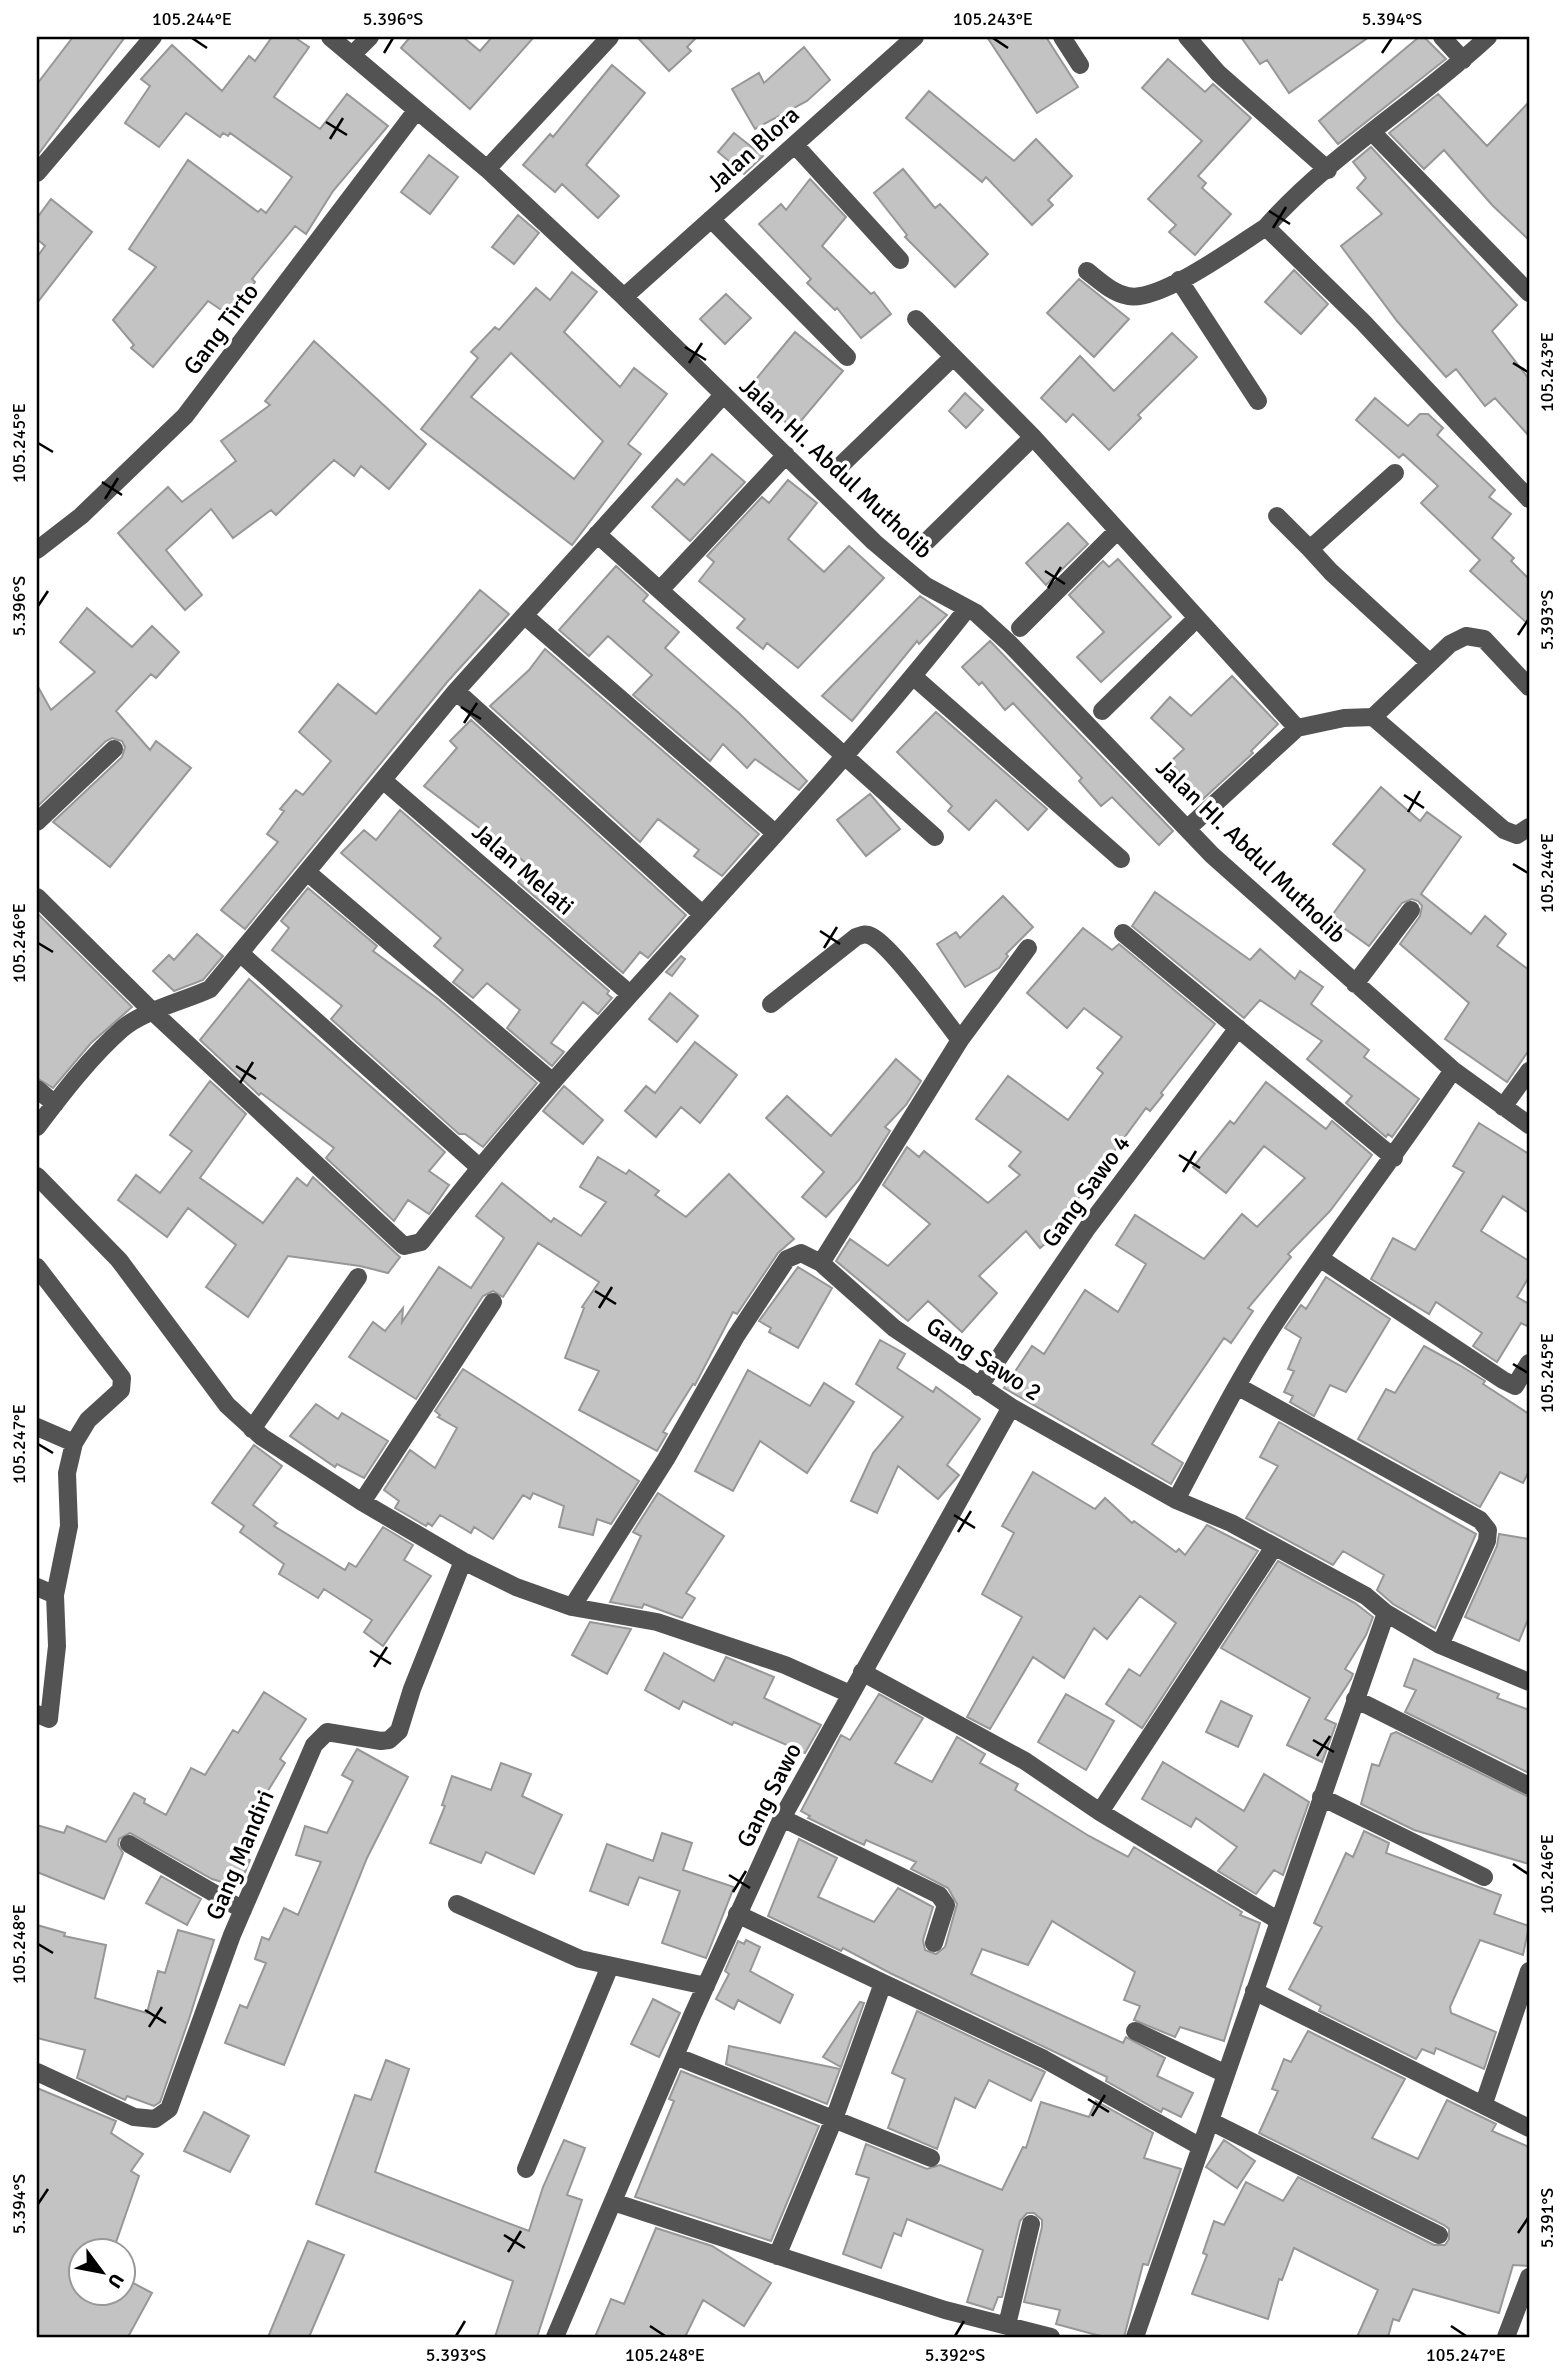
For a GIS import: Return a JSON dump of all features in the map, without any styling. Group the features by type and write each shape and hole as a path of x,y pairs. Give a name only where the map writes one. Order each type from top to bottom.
{"street":[{"path":"37,173 153,37"},
{"name":"Jalan HI. Abdul Mutholib","path":"330,37 487,169 624,297 874,542 926,586 976,613 1010,644 1187,829 1355,984 1452,1070 1529,1125"},
{"path":"352,55 370,37"},
{"path":"487,169 610,37"},
{"name":"Jalan Blora","path":"624,297 915,37"},
{"path":"1062,37 1080,65"},
{"path":"1187,37 1218,74 1328,170"},
{"path":"1442,37 1463,60"},
{"path":"1087,271 1113,291 1138,297 1180,280 1266,227 1372,132 1488,37"},
{"name":"Gang Tirto","path":"37,550 80,516 184,416 416,111"},
{"path":"1372,132 1529,293"},
{"path":"795,145 900,260"},
{"path":"711,219 847,358"},
{"path":"1266,227 1363,322 1529,499"},
{"path":"1180,280 1258,401"},
{"path":"916,319 1033,437 1297,728"},
{"path":"838,468 953,357"},
{"path":"37,1127 123,1028 152,1011 173,1006 210,989 456,691 723,395"},
{"path":"927,541 1033,437"},
{"path":"660,590 786,455"},
{"path":"1310,548 1395,473"},
{"path":"1277,516 1331,572 1430,663"},
{"path":"1020,628 1117,531"},
{"path":"597,534 934,836"},
{"path":"37,897 152,1011 404,1246 421,1242 479,1167 914,677 967,609"},
{"path":"525,616 775,832"},
{"path":"1102,711 1196,619"},
{"path":"1373,718 1457,638 1475,636 1484,639 1529,687"},
{"path":"914,677 1121,859"},
{"path":"456,691 702,914"},
{"path":"1187,829 1297,728 1344,718 1373,718 1504,830 1517,835 1529,827"},
{"path":"37,822 114,749"},
{"name":"Jalan Melati","path":"384,781 630,994"},
{"path":"307,872 553,1082"},
{"path":"1355,984 1411,910"},
{"path":"1123,933 1394,1158"},
{"path":"771,1004 856,937 866,934 874,937 899,963 960,1040"},
{"path":"572,1607 666,1459 736,1336 787,1259 801,1253 821,1263 960,1040 1028,948"},
{"path":"240,953 479,1167"},
{"name":"Gang Sawo 4","path":"979,1387 1088,1227 1238,1028"},
{"path":"1176,1500 1237,1385 1280,1315 1394,1158 1452,1070"},
{"path":"1503,1107 1529,1070"},
{"path":"37,1089 55,1104"},
{"path":"37,1176 119,1260 227,1405 252,1429 362,1502 463,1561 516,1587 572,1607 657,1622 785,1665 850,1694"},
{"path":"1321,1259 1522,1390 1529,1363"},
{"name":"Gang Sawo 2","path":"821,1263 894,1328 1011,1408 1176,1500 1274,1547 1366,1596 1386,1613 1440,1645 1529,1682"},
{"path":"37,1267 122,1378 121,1390 89,1420 74,1443 67,1474 69,1526 55,1595 57,1647 49,1718 37,1714"},
{"path":"252,1429 358,1277"},
{"path":"362,1502 493,1302"},
{"path":"1237,1385 1480,1520 1488,1530 1488,1541 1440,1645"},
{"name":"Gang Sawo","path":"555,2337 737,1914 782,1818 1011,1408"},
{"path":"37,1427 74,1443"},
{"path":"1100,1812 1274,1547"},
{"name":"Gang Mandiri","path":"37,2072 134,2117 155,2119 163,2115 174,2096 243,1910 319,1736 334,1731 381,1741 389,1740 399,1731 412,1689 463,1561"},
{"path":"37,1587 55,1595"},
{"path":"1135,2337 1386,1613"},
{"path":"862,1672 1025,1761 1100,1812 1279,1921"},
{"path":"1355,1699 1529,1786"},
{"path":"1321,1797 1484,1877"},
{"path":"782,1818 939,1895 946,1905 934,1943"},
{"path":"129,1844 243,1910"},
{"path":"457,1904 580,1959 706,1986"},
{"path":"737,1914 1044,2059 1201,2147"},
{"path":"526,2169 610,1966"},
{"path":"1485,2103 1529,1971"},
{"path":"777,2256 834,2119 883,1983"},
{"path":"1254,1991 1485,2103 1529,2128"},
{"path":"1135,2031 1226,2074"},
{"path":"675,2056 931,2158"},
{"path":"1209,2121 1439,2235"},
{"path":"613,2202 945,2309 1051,2337"},
{"path":"1007,2325 1031,2224"},
{"path":"1506,2337 1529,2277"}],"building":[{"path":"73,37 125,37 37,156 37,84"},
{"path":"272,37 294,37 309,47 274,97 320,129 347,94 388,126 333,191 306,234 295,226 252,279 255,282 232,317 208,301 153,367 131,348 134,345 113,320 156,267 129,249 188,160 258,212 261,209 266,213 292,177 230,133 228,136 223,133 220,137 186,113 159,147 125,123 150,86 141,79 172,45 222,91 249,56 255,61"},
{"path":"410,37 463,37 480,51 492,37 534,37 470,109 401,48"},
{"path":"637,37 697,37 687,47 691,51 669,71"},
{"path":"987,37 1046,37 1078,87 1037,113"},
{"path":"1241,37 1369,37 1289,93 1267,60 1260,64"},
{"path":"1419,37 1424,37 1446,59 1338,144 1319,121"},
{"path":"804,47 830,80 807,101 755,129 732,89 759,73 764,83"},
{"path":"1168,59 1205,92 1213,84 1251,118 1198,176 1206,183 1202,188 1231,214 1195,255 1169,232 1176,225 1148,199 1202,141 1142,88"},
{"path":"612,65 645,93 586,165 619,196 598,218 562,184 555,192 523,165 550,134 553,137"},
{"path":"929,91 1014,161 1036,139 1072,176 1048,200 1053,205 1032,225 986,177 982,182 906,118"},
{"path":"1438,94 1487,146 1529,102 1529,240 1492,205 1444,150 1424,169 1389,133"},
{"path":"734,133 763,156 744,174 718,152"},
{"path":"1371,147 1517,305 1492,331 1529,379 1529,436 1495,398 1485,406 1456,369 1446,377 1397,321 1341,246 1382,214 1357,188 1366,178 1353,162"},
{"path":"429,155 458,177 430,214 401,192"},
{"path":"903,169 935,208 940,204 988,254 955,287 905,237 907,235 874,193"},
{"path":"810,179 846,217 822,246 871,294 874,292 891,314 861,338 837,308 835,310 807,283 811,279 759,224 781,204 786,210"},
{"path":"51,199 92,232 37,303 37,257 45,246 37,239 37,218"},
{"path":"518,215 539,233 514,264 492,247"},
{"path":"1294,270 1328,304 1301,334 1265,302"},
{"path":"572,272 597,292 564,332 620,387 634,368 667,394 628,444 641,454 572,545 421,429 478,358 471,352 495,327 499,330 536,288 550,300","holes":["511,353 603,441 574,479 471,397"]},
{"path":"1079,279 1129,319 1094,357 1047,313"},
{"path":"726,294 751,318 725,344 700,319"},
{"path":"795,332 843,371 794,429 747,390"},
{"path":"1172,333 1197,357 1138,415 1141,418 1109,450 1073,414 1066,422 1041,398 1080,356 1114,391"},
{"path":"314,341 426,444 389,489 361,466 354,476 334,460 276,515 271,510 233,538 211,509 166,550 202,595 185,610 118,533 168,487 182,502 236,461 221,441 270,405 265,401"},
{"path":"965,393 983,410 966,428 949,411"},
{"path":"1375,398 1408,426 1420,414 1428,414 1443,428 1437,435 1495,490 1489,497 1511,514 1492,538 1514,558 1511,561 1529,579 1529,625 1470,571 1480,560 1421,503 1438,486 1403,454 1399,458 1356,420"},
{"path":"712,454 745,482 690,541 652,507 677,479 684,485"},
{"path":"788,480 817,503 788,539 824,572 849,546 884,578 798,668 767,643 763,649 737,628 745,619 699,581 714,562 707,556 762,497 769,503"},
{"path":"1068,523 1088,544 1046,585 1026,563"},
{"path":"1118,559 1171,617 1101,682 1077,657 1104,632 1069,595 1103,561 1109,567"},
{"path":"616,566 648,595 643,601 679,632 665,648 740,714 807,781 799,790 755,759 747,768 723,744 710,761 633,695 652,675 608,636 589,656 559,630"},
{"path":"480,590 509,614 448,681 245,929 221,910 278,842 267,834 284,811 280,809 296,790 303,795 331,761 299,732 338,684 376,714"},
{"path":"920,596 947,615 919,644 917,641 852,721 822,696"},
{"path":"87,608 132,647 152,626 179,652 156,678 151,674 116,711 150,750 156,741 191,768 110,867 53,822 122,757 125,747 122,741 112,738 106,741 37,807 37,685 51,710 95,672 60,642"},
{"path":"990,641 1173,831 1159,845 1112,797 1101,806 1079,781 1082,778 1013,703 1005,710 982,682 979,685 962,667"},
{"path":"545,649 759,834 722,876 694,856 699,850 658,819 640,842 490,706 529,670"},
{"path":"1232,676 1278,724 1251,751 1253,753 1203,799 1170,762 1184,749 1151,718 1170,697 1191,716"},
{"path":"936,712 1047,809 1028,830 996,800 969,830 948,811 952,806 897,752"},
{"path":"471,720 686,915 648,958 640,952 623,973 518,882 530,866 424,786 457,748 450,741"},
{"path":"1381,787 1420,821 1427,812 1461,837 1421,894 1471,934 1485,916 1506,934 1497,946 1529,970 1529,1050 1507,1082 1445,1039 1469,1003 1400,944 1420,916 1422,906 1418,901 1412,899 1402,903 1369,946 1330,918 1365,870 1333,844"},
{"path":"870,794 900,829 866,856 837,820"},
{"path":"400,810 609,991 607,994 612,998 598,1014 583,1002 551,1043 564,1052 552,1066 507,1028 520,1010 487,983 473,998 453,982 463,970 434,946 441,938 341,853 364,830 376,840"},
{"path":"308,888 377,946 373,951 438,999 537,1083 483,1147 465,1134 459,1134 331,1019 342,1006 272,950 289,928 281,921"},
{"path":"1155,892 1250,960 1260,949 1295,979 1300,971 1323,987 1311,1004 1369,1050 1364,1057 1419,1099 1392,1137 1388,1134 1386,1137 1346,1103 1352,1096 1307,1059 1322,1041 1260,1000 1244,1018 1132,926"},
{"path":"1003,896 1033,927 1006,954 1008,956 999,968 965,987 937,944 956,932 960,938"},
{"path":"37,913 132,1007 91,1043 53,1088 37,1078"},
{"path":"1083,928 1112,950 1119,944 1215,1024 1161,1093 1163,1095 1150,1111 1146,1108 1089,1186 1052,1228 1057,1234 1040,1248 1026,1231 979,1276 997,1293 962,1332 928,1301 908,1321 836,1261 850,1239 888,1266 930,1224 883,1185 907,1147 919,1157 924,1151 988,1203 1020,1175 1009,1166 1021,1152 976,1119 1008,1076 1068,1120 1103,1073 1097,1068 1122,1037 1084,1008 1067,1028 1027,993"},
{"path":"197,934 223,956 203,980 174,991 153,971 169,955 174,960"},
{"path":"681,956 685,959 672,976 666,972"},
{"path":"249,979 445,1152 429,1171 449,1185 429,1214 408,1200 394,1221 326,1158 334,1148 261,1093 259,1095 200,1040"},
{"path":"670,993 698,1016 677,1042 649,1019"},
{"path":"695,1042 737,1075 700,1123 681,1107 656,1137 625,1111 646,1086 655,1093"},
{"path":"896,1059 921,1081 906,1105 885,1127 890,1131 859,1180 826,1217 802,1197 824,1172 766,1118 787,1096 831,1136"},
{"path":"210,1081 246,1114 200,1178 263,1223 297,1178 307,1186 313,1177 400,1257 388,1273 360,1266 288,1256 248,1317 206,1287 236,1245 188,1208 167,1237 118,1200 136,1175 160,1193 192,1151 170,1135"},
{"path":"1266,1082 1326,1129 1332,1121 1372,1155 1330,1211 1288,1254 1291,1257 1248,1308 1253,1311 1231,1343 1224,1338 1152,1444 1183,1463 1171,1484 1004,1388 1032,1346 1044,1354 1085,1290 1118,1312 1146,1264 1116,1245 1135,1215 1204,1259 1242,1214 1257,1227 1305,1178 1264,1146 1226,1193 1193,1167 1230,1121 1234,1124"},
{"path":"564,1086 603,1120 583,1144 543,1111"},
{"path":"1479,1123 1529,1154 1529,1213 1503,1196 1481,1231 1529,1261 1529,1277 1517,1297 1529,1304 1529,1327 1521,1323 1497,1362 1473,1346 1482,1333 1436,1302 1429,1314 1371,1279 1393,1238 1415,1250 1464,1172 1453,1166"},
{"path":"598,1157 626,1174 629,1170 659,1191 655,1195 686,1217 729,1174 794,1239 778,1253 737,1314 733,1312 695,1385 693,1384 663,1432 667,1434 657,1451 579,1410 599,1371 565,1358 584,1308 582,1307 599,1282 538,1243 503,1297 493,1291 483,1296 416,1399 349,1357 373,1322 385,1331 403,1308 402,1322 439,1267 471,1288 504,1238 476,1216 502,1183 551,1222 554,1218 581,1236 606,1202 580,1187"},
{"path":"798,1267 832,1288 798,1348 769,1332 771,1328 759,1321"},
{"path":"1326,1277 1390,1319 1346,1392 1330,1385 1314,1416 1290,1402 1293,1396 1284,1392 1294,1371 1288,1369 1301,1338 1285,1328 1301,1305 1306,1309"},
{"path":"880,1340 905,1354 897,1368 933,1392 936,1387 980,1419 947,1465 959,1475 938,1499 898,1466 877,1513 851,1501 873,1453 903,1417 856,1384"},
{"path":"1424,1346 1485,1381 1483,1384 1529,1414 1529,1471 1523,1483 1500,1472 1480,1507 1358,1439 1386,1389 1395,1393"},
{"path":"463,1369 639,1481 611,1524 597,1519 593,1535 559,1527 564,1506 533,1493 530,1499 523,1495 493,1539 474,1527 471,1533 440,1515 432,1526 428,1523 426,1526 395,1508 399,1501 384,1490 410,1450 435,1468 457,1428 438,1417 440,1415 435,1411"},
{"path":"748,1370 810,1406 824,1383 854,1402 807,1473 760,1441 733,1491 695,1471"},
{"path":"316,1404 338,1419 342,1413 388,1441 364,1478 337,1464 335,1467 290,1436"},
{"path":"1279,1422 1476,1534 1435,1628 1393,1604 1377,1590 1384,1575 1343,1551 1333,1565 1246,1518 1278,1466 1260,1457"},
{"path":"254,1445 282,1466 253,1505 277,1523 274,1526 345,1570 349,1563 356,1567 383,1527 413,1545 404,1560 431,1576 383,1646 364,1632 372,1620 324,1589 318,1598 279,1574 284,1564 240,1532 244,1526 212,1503"},
{"path":"1033,1472 1095,1509 1105,1498 1132,1523 1134,1521 1176,1552 1179,1549 1185,1555 1207,1525 1258,1551 1142,1728 1106,1704 1129,1669 1140,1676 1176,1623 1140,1596 1107,1639 1094,1628 1064,1678 1033,1657 990,1729 967,1717 1022,1617 982,1594 1014,1533 1002,1526"},
{"path":"658,1493 724,1536 686,1593 695,1598 682,1618 644,1604 642,1608 610,1602 641,1536 633,1532"},
{"path":"1499,1534 1529,1539 1529,1617 1519,1641 1465,1617 1497,1546"},
{"path":"1278,1561 1355,1603 1373,1617 1366,1635 1345,1669 1353,1674 1351,1679 1325,1719 1336,1724 1322,1762 1287,1745 1310,1698 1221,1648"},
{"path":"590,1622 631,1629 607,1674 572,1655"},
{"path":"664,1653 714,1681 726,1657 774,1677 764,1698 821,1725 805,1753 734,1722 732,1725 683,1701 679,1709 645,1690"},
{"path":"1414,1659 1499,1694 1497,1698 1529,1710 1529,1773 1405,1712 1416,1690 1404,1686"},
{"path":"264,1692 306,1719 280,1759 285,1763 261,1802 266,1805 235,1854 250,1860 239,1887 212,1879 130,1833 119,1839 118,1845 123,1853 104,1899 37,1872 37,1825 64,1833 67,1826 106,1842 134,1793 145,1799 144,1803 166,1815 191,1768 205,1775 233,1730 238,1733"},
{"path":"879,1694 923,1718 895,1763 932,1782 957,1737 985,1754 980,1763 1018,1784 1015,1790 1089,1836 1128,1857 1134,1847 1242,1912 1240,1915 1260,1923 1224,2041 1180,2027 1175,2037 1134,2020 1140,2006 1124,2000 1135,1972 1052,1921 1028,1965 982,1949 971,1974 1123,2043 1126,2037 1165,2058 1157,2076 1193,2093 1181,2117 1163,2108 1161,2112 1106,2081 1107,2077 843,1948 841,1951 768,1916 799,1839 837,1858 818,1897 874,1922 898,1888 933,1907 923,1940 925,1950 936,1954 945,1947 957,1904 948,1888 911,1869 916,1862 866,1840 864,1845 808,1818 810,1816 801,1811 841,1735 850,1740"},
{"path":"1066,1694 1114,1721 1086,1770 1038,1742"},
{"path":"1221,1701 1252,1716 1238,1747 1206,1732"},
{"path":"1396,1732 1529,1797 1529,1864 1414,1830 1361,1804 1372,1764 1379,1766 1391,1734"},
{"path":"357,1749 408,1777 367,1858 284,2065 225,2043 240,2005 247,2008 266,1963 255,1959 262,1937 269,1940 284,1908 298,1915 321,1862 296,1855 305,1826 327,1833 353,1781 342,1775"},
{"path":"1163,1762 1244,1811 1264,1774 1309,1802 1283,1875 1274,1870 1256,1894 1218,1871 1237,1847 1196,1818 1191,1827 1142,1799"},
{"path":"501,1763 531,1774 522,1796 562,1815 534,1874 486,1852 481,1863 430,1843 445,1806 442,1805 452,1776 491,1790"},
{"path":"1364,1831 1389,1843 1386,1853 1501,1895 1494,1914 1529,1926 1523,1955 1480,1940 1450,2007 1451,2013 1496,2032 1484,2069 1436,2048 1434,2054 1422,2049 1416,2059 1319,2011 1321,2006 1289,1989 1322,1927 1314,1923 1346,1853 1353,1857"},
{"path":"662,1833 692,1843 683,1870 734,1887 706,1958 662,1943 680,1891 639,1877 628,1905 590,1891 607,1844 653,1861"},
{"path":"161,1876 201,1899 187,1925 146,1903"},
{"path":"37,1925 65,1933 64,1936 106,1945 95,1998 147,2013 158,1971 165,1973 178,1930 214,1940 160,2102 154,2106 127,2096 125,2100 77,2078 85,2050 37,2038"},
{"path":"746,1940 760,1947 750,1971 793,1995 780,2023 738,2000 734,2009 716,1999 729,1974 725,1971 738,1941 744,1944"},
{"path":"653,1999 680,2013 659,2057 631,2044"},
{"path":"860,2002 864,2003 841,2067 823,2057"},
{"path":"917,2011 1045,2072 1031,2101 989,2080 975,2108 955,2098 937,2149 888,2128 905,2079 892,2073"},
{"path":"1308,2031 1405,2079 1372,2138 1418,2159 1447,2100 1496,2124 1492,2131 1529,2147 1529,2266 1513,2265 1499,2313 1413,2289 1399,2321 1393,2319 1388,2337 1357,2337 1378,2290 1294,2248 1282,2280 1279,2279 1268,2319 1192,2294 1207,2255 1203,2253 1214,2221 1224,2225 1246,2182 1283,2201 1298,2177 1434,2245 1445,2245 1449,2239 1449,2229 1444,2225 1259,2133 1278,2091 1272,2089 1284,2059 1291,2062"},
{"path":"729,2046 840,2069 827,2104 726,2064"},
{"path":"386,2060 409,2069 375,2172 529,2231 543,2187 564,2140 585,2148 567,2195 582,2200 537,2337 495,2337 513,2281 316,2204 355,2095 371,2100"},
{"path":"681,2071 819,2126 771,2241 635,2197 674,2101 669,2099"},
{"path":"37,2088 116,2121 111,2133 143,2154 131,2171 139,2176 118,2238 66,2238 66,2308 136,2308 136,2284 152,2293 128,2337 37,2337"},
{"path":"1096,2101 1153,2133 1144,2158 1181,2169 1148,2265 1143,2264 1124,2337 1104,2337 1056,2324 1060,2310 1024,2302 1042,2227 1042,2220 1034,2213 1027,2213 1020,2221 1002,2297 998,2297 993,2310 967,2302 983,2250 907,2219 901,2236 894,2233 881,2268 843,2254 869,2178 856,2174 866,2144 927,2169 940,2165 1002,2190 1023,2147 1026,2148 1041,2102 1089,2117"},
{"path":"204,2112 249,2136 230,2172 184,2151"},
{"path":"1224,2140 1255,2161 1237,2188 1206,2167"},
{"path":"656,2228 712,2246 771,2283 744,2326 703,2300 685,2337 595,2337 611,2299 624,2304"},
{"path":"308,2241 344,2255 309,2337 268,2337"}]}
